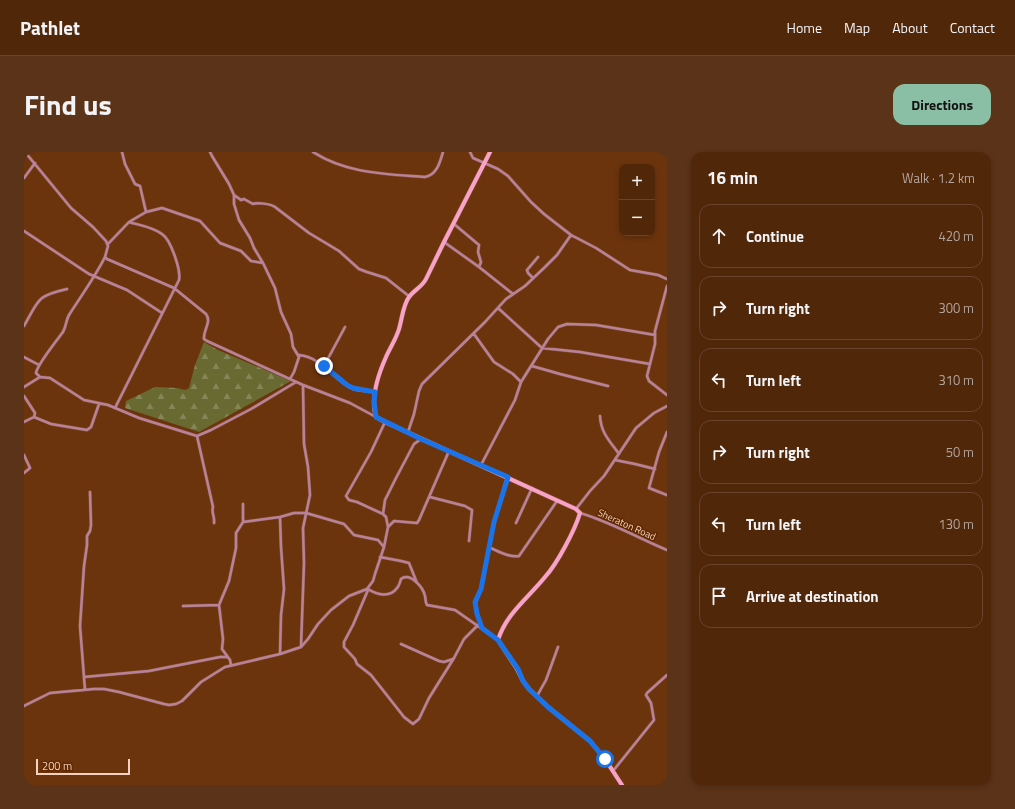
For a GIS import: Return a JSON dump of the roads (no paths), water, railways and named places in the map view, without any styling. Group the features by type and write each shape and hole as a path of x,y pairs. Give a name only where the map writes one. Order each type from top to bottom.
{"street":[{"path":"25,152 71,208 93,227 108,244"},
{"path":"122,152 128,172 135,184 140,186 146,212"},
{"path":"210,152 230,184 234,195 234,204 238,220 250,238 256,253 263,263 275,288 281,312 291,334 292,347 298,355 299,361 290,378"},
{"path":"313,152 334,162 366,172 430,176 435,172 443,152"},
{"path":"470,152 472,158 498,169 508,176 544,214 571,235 596,248 630,270 658,275 667,279"},
{"path":"376,417 374,406 375,392 380,373 396,337 407,302 410,297 424,284 490,152"},
{"path":"24,178 35,163"},
{"path":"234,195 241,200 244,199 252,204 256,203 276,207 309,233 339,251 359,269 386,278 410,297"},
{"path":"40,378 36,373 39,365 63,331 68,317 93,276 98,271 105,257 108,244 129,222 146,212 162,208 200,221 220,243 241,251 251,261 263,263"},
{"path":"115,408 179,279 174,254 165,237 158,232 129,222"},
{"path":"454,224 479,245 478,252 481,262 479,267"},
{"path":"24,231 93,276 127,290 162,313"},
{"path":"407,432 414,414 422,384 474,334 506,299 534,278 557,255 571,235"},
{"path":"444,242 479,267 512,294"},
{"path":"105,257 121,266 174,288 208,316 209,321 204,336 204,339 207,342 303,385 350,403 421,439 449,450 576,509 580,513 577,524 553,567 541,583 511,614 502,629 498,640"},
{"path":"534,278 528,273 527,270 538,257"},
{"path":"667,286 655,335 655,344 648,379 667,395"},
{"path":"24,326 33,309 42,297 67,289"},
{"path":"498,308 542,348 580,352 650,364"},
{"path":"481,466 515,400 521,382 542,348 558,327 567,324 596,325 655,335"},
{"path":"324,366 345,327"},
{"path":"474,334 494,362 513,374 521,382"},
{"path":"298,355 305,356 324,366 347,385 353,388 375,392"},
{"path":"24,357 39,365"},
{"path":"532,366 608,386"},
{"path":"24,386 40,378 50,378 80,398 115,408 139,418 197,436 251,409 296,382"},
{"path":"301,647 304,564 303,528 310,495 308,467 304,444 303,385"},
{"path":"24,396 35,413 34,417"},
{"path":"24,422 34,417 51,424 87,430 91,427 99,404"},
{"path":"576,509 590,490 604,476 636,428 667,406"},
{"path":"600,416 600,423 605,436 619,454"},
{"path":"385,422 346,496 347,499 383,514 386,518 388,527 384,547 373,581 344,644 357,664 371,675 394,704 413,724 419,719 429,698 464,639 478,625"},
{"path":"667,432 649,488 667,495"},
{"path":"197,436 213,507 211,511 215,519 214,523"},
{"path":"383,514 385,500 396,478 414,444 421,439"},
{"path":"388,527 394,521 417,523 430,497 449,450"},
{"path":"24,455 30,468 24,473"},
{"path":"614,460 655,469"},
{"path":"482,628 475,605 481,589 494,522 508,477"},
{"path":"516,523 532,488"},
{"path":"85,690 80,626 87,536 91,525 90,492"},
{"path":"430,497 465,506 472,510 469,540"},
{"path":"489,547 511,556 519,556 557,501"},
{"path":"231,665 228,657 222,649 223,639 219,605 229,581 236,548 236,533 243,522 243,504"},
{"path":"243,522 280,517 294,513 306,513 344,524 354,535 378,540 384,547"},
{"name":"Sheraton Road","path":"580,513 623,529 640,539 667,550"},
{"path":"280,517 284,589 281,615 280,654"},
{"path":"380,557 409,564 424,594 427,605 455,610 498,640 518,669 523,681 536,696 590,741 605,759 622,785"},
{"path":"24,706 50,693 104,689 169,705 176,704 201,682 231,665 280,654 301,647 318,624 331,610 349,596 368,589 378,594 390,594 398,587 404,576 411,578 418,583"},
{"path":"183,606 219,605"},
{"path":"401,644 440,661 444,662 454,658"},
{"path":"536,696 546,680 558,647"},
{"path":"84,677 149,671 220,656 228,657"},
{"path":"613,771 654,720 651,703 646,696 647,693 667,675"}]}
